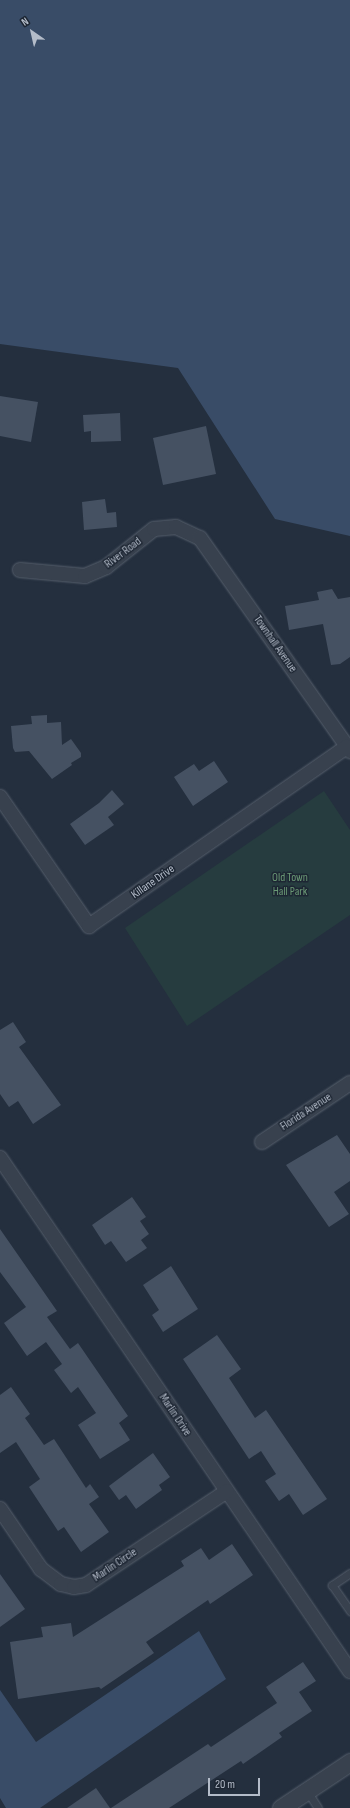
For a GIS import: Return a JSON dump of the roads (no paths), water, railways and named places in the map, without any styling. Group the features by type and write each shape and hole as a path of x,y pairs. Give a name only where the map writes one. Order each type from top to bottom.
{"street":[{"name":"River Road","path":"20,570 85,576 106,567 154,529 176,527 200,538"},
{"name":"Townhall Avenue","path":"200,538 348,749"},
{"name":"Killane Drive","path":"0,796 89,926 348,749"},
{"name":"Florida Avenue","path":"262,1142 350,1083"},
{"name":"Marlin Drive","path":"0,1158 350,1671"},
{"name":"Marlin Circle","path":"0,1509 41,1570 56,1582 74,1587 86,1585 227,1490"},
{"path":"281,1808 350,1762"}],"lane":[{"path":"350,1573 332,1585 350,1611"},
{"path":"306,1791 318,1808"}],"water":[{"path":"0,0 350,0 350,536 275,519 178,368 0,344"},
{"path":"199,1631 226,1679 40,1808 6,1808 0,1798 0,1690 36,1742"}],"park label":[{"name":"Old Town Hall Park","path":"290,885"}]}
